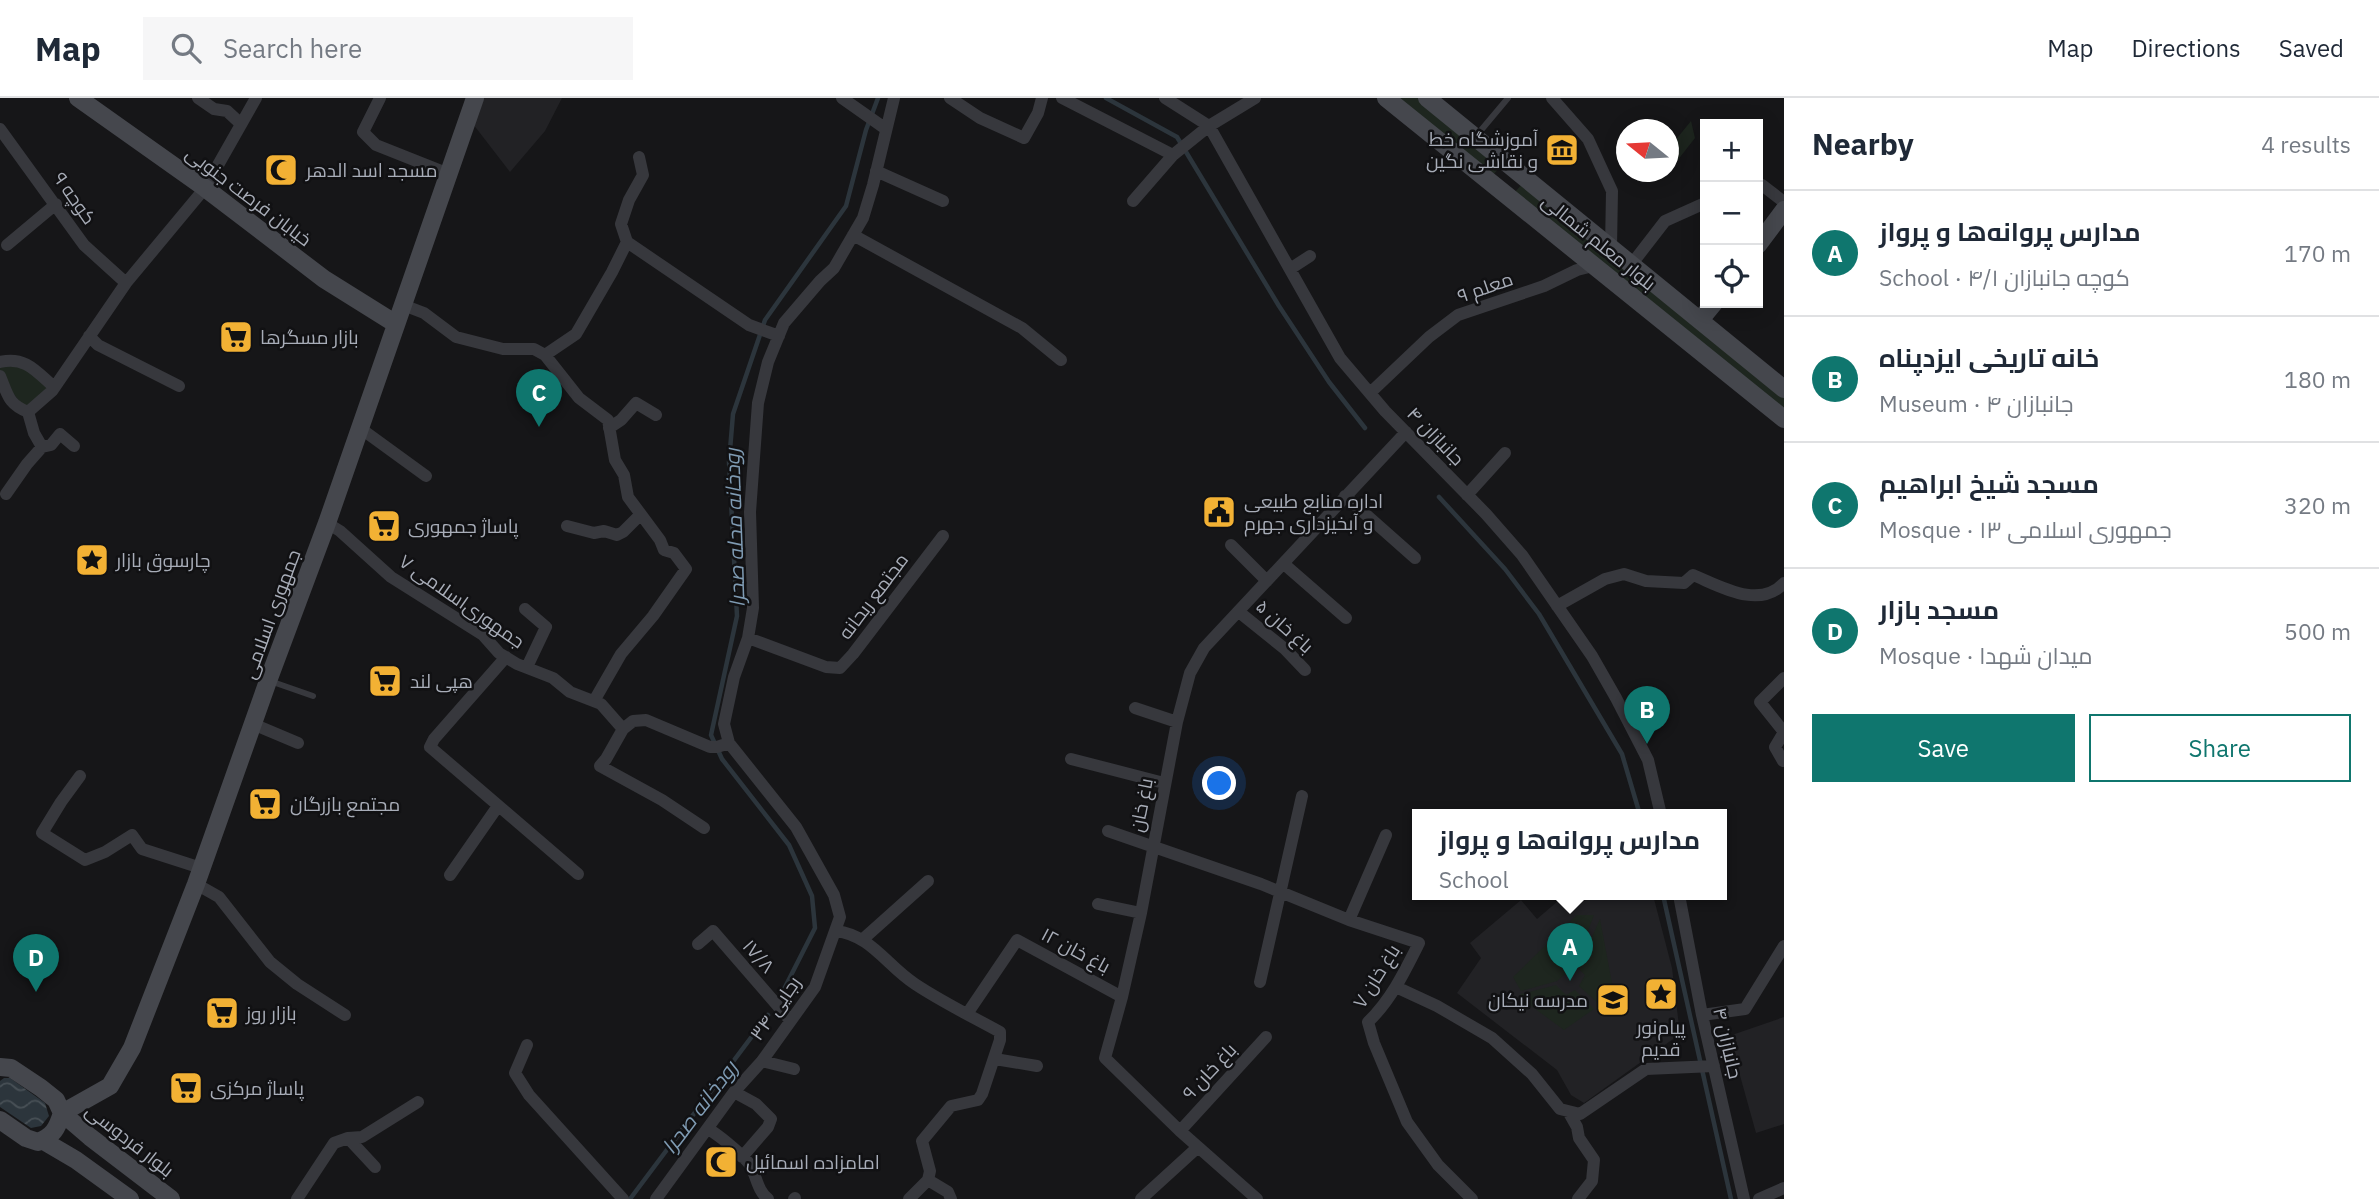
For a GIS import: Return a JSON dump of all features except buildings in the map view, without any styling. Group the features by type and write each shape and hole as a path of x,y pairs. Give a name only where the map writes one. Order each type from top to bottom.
{"street":[{"name":"خیابان فرصت جنوبی","path":"78,98 205,188 324,279 396,324"},
{"path":"198,98 214,109 228,111 241,124"},
{"path":"28,412 54,387 126,283 205,188 256,98"},
{"path":"380,98 363,132 368,138 376,145 449,174"},
{"name":"جمهوری اسلامی","path":"62,1114 110,1086 132,1048 327,523 475,98"},
{"path":"842,98 885,129"},
{"path":"719,746 734,677 748,638 753,608 750,512 758,403 768,362 784,323 834,268 863,218 894,98"},
{"path":"950,98 980,118 1024,138 1038,113 1042,98"},
{"path":"1062,98 1175,154"},
{"name":"جانبازان ۴","path":"1165,98 1209,126 1340,358 1522,555 1592,656 1648,760 1660,809"},
{"path":"1133,201 1189,142 1209,126 1255,98"},
{"name":"بلوار معلم شمالی","path":"1386,98 1784,419"},
{"name":"بلوار معلم شمالی","path":"1427,98 1784,389"},
{"path":"1552,98 1588,139 1612,191 1611,247"},
{"name":"کوچه ۹","path":"0,129 84,245 126,283"},
{"path":"545,355 576,334 612,272 626,242 621,223 629,200 643,175 639,158"},
{"path":"1500,188 1514,169"},
{"path":"877,170 943,201"},
{"path":"1763,186 1784,202"},
{"path":"7,245 56,204"},
{"path":"1632,265 1665,221 1700,205"},
{"path":"1763,238 1784,210"},
{"path":"853,234 1022,327 1061,360"},
{"path":"626,242 748,325 778,336"},
{"path":"1290,269 1310,256"},
{"name":"معلم ۹","path":"1370,393 1429,337 1458,315 1544,286 1593,265"},
{"path":"403,305 424,313 456,337 503,349 534,349 545,355 579,398 608,420 615,460 624,475 628,497 660,540 664,550 674,553 686,569 653,616 621,654 594,701"},
{"path":"1700,320 1710,308"},
{"path":"89,336 98,345 179,386"},
{"path":"0,362 15,358 27,364 54,387"},
{"path":"0,376 15,407 28,412"},
{"path":"609,428 621,421 636,403 656,415"},
{"path":"28,412 34,433 42,447"},
{"path":"360,428 426,476"},
{"name":"باغ خان","path":"1257,1199 1105,1058 1141,913 1164,783 1190,673 1204,648 1406,432"},
{"path":"6,494 42,447 51,445 60,434 74,446"},
{"path":"1467,495 1505,453"},
{"path":"1345,496 1415,558"},
{"path":"567,527 617,535 640,515"},
{"name":"جمهوری‌اسلامی ۷","path":"327,523 340,531 391,577 483,635 499,653 553,678 570,692 601,704 623,729"},
{"name":"مجتمع ریحانه","path":"748,638 826,667 840,668 943,536"},
{"path":"1231,545 1267,581"},
{"path":"1284,564 1346,618"},
{"path":"1557,606 1605,579 1623,574 1646,581 1684,583 1693,575 1744,595 1762,595 1784,583"},
{"path":"525,610 546,627 527,667"},
{"name":"باغ خان ۵","path":"1239,611 1285,649 1305,670"},
{"path":"506,657 434,739 430,747 578,874"},
{"path":"1783,761 1775,747 1784,732 1760,702 1784,678"},
{"path":"1135,708 1177,722"},
{"path":"704,828 662,800 600,766 623,729 633,721 646,720 719,746 796,827 834,895 840,917 836,931 851,933 911,982 999,1032 1000,1040 995,1059 978,1100 951,1105 922,1141 930,1171 928,1180 909,1199"},
{"path":"253,724 298,743"},
{"path":"1071,759 1164,783"},
{"path":"80,776 42,833 85,860 105,852 131,835 142,849 198,876 219,897 270,962 297,984 345,1015"},
{"path":"1259,982 1302,796"},
{"path":"450,875 498,806"},
{"name":"باغ خان ۷","path":"1108,831 1419,943 1396,988 1379,1012 1368,1022 1374,1044 1407,1122 1438,1165 1472,1199"},
{"path":"1349,920 1386,835"},
{"path":"862,940 928,881"},
{"name":"جانبازان ۴","path":"1680,900 1702,1015 1744,1199"},
{"path":"1098,904 1141,913"},
{"name":"رجایی ۳۴","path":"656,1199 815,987 836,931"},
{"name":"۱۷/۸","path":"698,944 713,932 790,1020"},
{"name":"باغ خان ۱۲","path":"967,1014 1017,940 1122,997"},
{"path":"1702,1015 1745,1009 1783,951"},
{"path":"1396,988 1437,1006 1492,1038 1532,1074 1560,1109 1580,1114 1646,1069 1714,1066"},
{"name":"باغ خان ۹","path":"1180,1130 1266,1037"},
{"path":"527,1045 514,1073 529,1095 623,1199"},
{"path":"995,1059 1037,1066"},
{"path":"762,1061 794,1069"},
{"name":"بلوار فردوسی","path":"0,1067 11,1068 41,1088 56,1100 62,1114 172,1199"},
{"path":"734,1092 755,1104 771,1119 768,1127 742,1157"},
{"path":"297,1199 334,1143 362,1137 418,1102"},
{"path":"1568,1111 1579,1138 1594,1160 1592,1181 1578,1199"},
{"path":"0,1120 26,1138 38,1142 51,1136 58,1127 62,1114"},
{"path":"707,1129 716,1132 748,1162 757,1184 768,1199"},
{"path":"348,1138 374,1167"},
{"path":"43,1140 130,1199"},
{"path":"1141,1199 1198,1147"},
{"path":"928,1180 948,1192 951,1199"},
{"path":"1759,1199 1784,1188"}],"lane":[{"path":"1475,136 1508,98"},
{"path":"268,681 313,696"}],"shaded area":[{"path":"483,98 562,98 545,131 510,172 473,124"},
{"path":"1397,98 1418,98 1501,166 1493,175"},
{"path":"1691,121 1695,138 1679,158 1679,136"},
{"path":"1522,184 1784,397 1784,412 1515,192"},
{"path":"15,358 54,387 28,412 0,377 0,363"},
{"path":"1521,900 1537,919 1559,900 1654,900 1672,968 1680,1034 1584,1103 1571,1095 1557,1070 1457,993 1481,958 1470,943"},
{"path":"1577,915 1594,915 1574,967 1557,981 1521,991 1513,977"},
{"path":"1600,919 1614,994 1599,1004 1579,986 1585,975 1578,968"},
{"path":"1556,985 1566,995 1575,990 1594,1009 1564,1030 1519,997 1521,994"},
{"path":"1784,1017 1784,1124 1756,1133 1729,1036"}],"water":[{"path":"10,1078 45,1103 49,1116 41,1126 31,1128 0,1107 0,1081"}],"waterway":[{"name":"رودخانه محله صحرا","path":"782,993 815,928 812,896 789,845 722,759 711,735 737,616 729,462 733,414 765,320 846,206 866,130 878,98"},
{"path":"1106,98 1177,137 1279,306 1329,382 1365,428"},
{"path":"1439,497 1505,569 1539,614 1622,754 1638,809"},
{"path":"1664,900 1731,1199"},
{"name":"رودخانه صحرا","path":"630,1199 768,1015"}],"place":[{"name":"آموزشگاه خط و نقاشی نگین","path":"1562,150"},
{"name":"مسجد اسد الدهر","path":"281,170"},
{"name":"بازار مسگرها","path":"236,337"},
{"name":"مسجد شیخ ابراهیم","path":"539,427"},
{"name":"اداره منابع طبیعی و آبخیزداری جهرم","path":"1219,512"},
{"name":"پاساژ جمهوری","path":"384,526"},
{"name":"چارسوق بازار","path":"92,560"},
{"name":"هپی لند","path":"385,681"},
{"name":"خانه تاریخی ایزدپناه","path":"1647,744"},
{"name":"مجتمع بازرگان","path":"265,804"},
{"name":"مدارس پروانه‌ها و پرواز","path":"1570,981"},
{"name":"مسجد بازار","path":"36,992"},
{"name":"پیام‌نور قدیم","path":"1661,994"},
{"name":"مدرسه نیکان","path":"1613,1000"},
{"name":"بازار روز","path":"222,1013"},
{"name":"پاساژ مرکزی","path":"186,1088"},
{"name":"امامزاده اسمائیل","path":"721,1162"}]}
